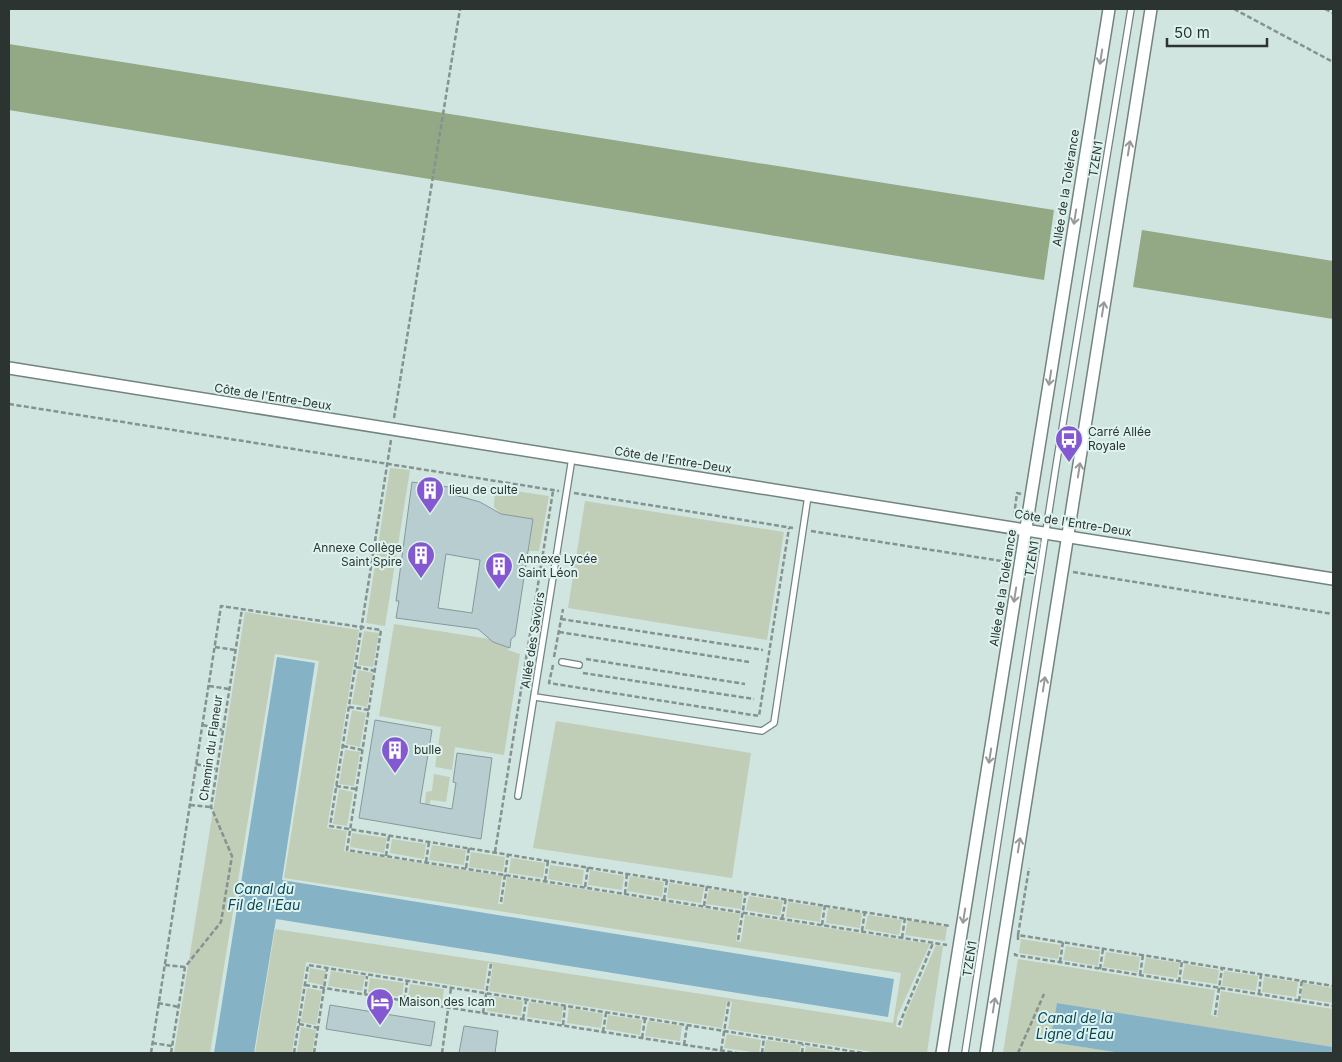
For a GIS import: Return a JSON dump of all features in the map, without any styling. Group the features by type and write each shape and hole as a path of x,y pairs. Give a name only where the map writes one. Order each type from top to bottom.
{"street":[{"name":"Allée de la Tolérance","path":"942,1053 1110,9"},
{"path":"986,1053 1151,9"},
{"name":"Côte de l'Entre-Deux","path":"9,368 1333,579"}],"lane":[{"name":"TZEN1","path":"965,1053 1046,533 1131,9"},
{"name":"Allée des Savoirs","path":"518,796 572,458"},
{"path":"534,697 762,731 774,723 808,496"},
{"path":"562,662 580,661"}],"path":[{"path":"460,9 330,826 950,925 949,931"},
{"path":"1234,9 1333,62"},
{"path":"1325,9 1333,13"},
{"path":"9,404 1020,564"},
{"path":"495,852 553,490"},
{"path":"563,609 550,683 759,716 789,528"},
{"path":"1062,571 1333,614"},
{"path":"150,1053 221,606 381,630 347,850 959,947"},
{"name":"Chemin du Flaneur","path":"171,1053 185,967 221,922 232,856 211,807 242,608"},
{"path":"561,619 763,650"},
{"path":"559,632 749,662"},
{"path":"215,647 235,650"},
{"path":"555,653 560,654"},
{"path":"580,661 745,684"},
{"path":"356,667 375,671"},
{"path":"552,667 558,668"},
{"path":"578,672 754,699"},
{"path":"209,686 229,689"},
{"path":"349,707 369,710"},
{"path":"203,725 222,730"},
{"path":"343,746 362,750"},
{"path":"196,764 216,769"},
{"path":"336,786 356,789"},
{"path":"190,805 211,807"},
{"path":"386,856 389,836"},
{"path":"426,862 429,842"},
{"path":"466,868 469,848"},
{"path":"501,902 508,854"},
{"path":"545,881 548,861"},
{"path":"585,887 588,867"},
{"path":"625,894 627,873"},
{"path":"664,900 667,880"},
{"path":"704,906 706,886"},
{"path":"738,940 746,892"},
{"path":"782,919 786,898"},
{"path":"822,925 825,905"},
{"path":"862,931 865,911"},
{"path":"902,938 905,918"},
{"path":"1017,942 1018,935 1333,986"},
{"path":"946,955 948,938"},
{"path":"1060,962 1063,942"},
{"path":"899,1025 933,943"},
{"path":"1015,955 1016,949"},
{"path":"1100,969 1103,949"},
{"path":"1002,953 1333,1006"},
{"path":"1140,975 1143,955"},
{"path":"1179,982 1182,962"},
{"path":"165,964 185,967"},
{"path":"483,1013 491,964"},
{"path":"294,1053 308,965 843,1052 863,1053"},
{"path":"1216,1015 1222,968"},
{"path":"314,1053 327,969"},
{"path":"1259,994 1261,974"},
{"path":"365,994 367,975"},
{"path":"1299,1001 1302,980"},
{"path":"405,1000 407,981"},
{"path":"305,985 737,1053"},
{"path":"442,1053 452,988"},
{"path":"1018,1053 1044,994"},
{"path":"523,1019 526,1000"},
{"path":"721,1051 729,1001"},
{"path":"158,1003 178,1008"},
{"path":"562,1025 565,1006"},
{"path":"603,1032 606,1013"},
{"path":"642,1038 645,1019"},
{"path":"299,1024 318,1028"},
{"path":"684,1045 687,1026"},
{"path":"762,1053 764,1038"},
{"path":"152,1043 172,1046"},
{"path":"802,1053 803,1044"}],"green space":[{"path":"9,44 1054,210 1044,280 9,110"},
{"path":"1142,230 1333,261 1333,319 1133,287"},
{"path":"390,468 410,470 385,626 366,623"},
{"path":"495,488 549,496 539,551 529,551 533,519 501,514 494,507"},
{"path":"585,501 784,532 767,640 568,608"},
{"path":"245,612 359,630 327,828 347,831 344,851 502,876 498,904 503,904 507,877 740,914 736,941 741,942 745,915 930,944 897,1017 896,1027 902,1028 904,1018 936,945 943,946 927,1053 879,1053 728,1029 732,1002 727,1001 722,1028 489,991 493,964 488,963 484,990 306,962 292,1053 255,1053 275,929 893,1023 901,973 284,878 319,661 275,654 210,1053 174,1053"},
{"path":"394,624 509,642 508,650 520,654 504,755 455,747 452,770 435,767 441,727 379,716"},
{"path":"364,631 379,633 373,667 358,665"},
{"path":"358,670 373,673 367,707 352,704"},
{"path":"352,710 366,713 360,747 346,744"},
{"path":"556,721 751,753 732,878 533,848"},
{"path":"345,750 360,752 354,786 339,784"},
{"path":"434,774 450,777 446,802 431,800 429,804 425,804 426,792 432,791"},
{"path":"339,789 353,792 347,826 333,824"},
{"path":"352,833 387,838 384,853 350,847"},
{"path":"392,839 426,844 424,859 390,853"},
{"path":"432,845 466,850 464,865 429,860"},
{"path":"471,852 505,857 503,872 469,867"},
{"path":"511,858 545,863 543,878 509,873"},
{"path":"550,865 584,870 582,885 548,879"},
{"path":"590,870 624,876 622,890 588,885"},
{"path":"630,876 664,882 662,897 627,891"},
{"path":"669,883 704,888 701,903 667,898"},
{"path":"709,889 743,894 741,909 706,904"},
{"path":"749,896 783,901 780,916 746,910"},
{"path":"788,902 822,907 820,922 786,917"},
{"path":"828,908 862,913 860,928 826,923"},
{"path":"868,915 902,920 899,935 865,929"},
{"path":"908,920 947,927 945,941 905,935"},
{"path":"1021,939 1061,945 1058,959 1019,953"},
{"path":"1066,946 1100,951 1098,966 1063,960"},
{"path":"1106,952 1140,957 1138,972 1103,967"},
{"path":"1146,958 1180,963 1177,978 1143,973"},
{"path":"1018,959 1215,990 1211,1015 1217,1017 1221,991 1333,1009 1333,1047 1057,1003 1051,1042 1121,1053 1003,1053"},
{"path":"1185,964 1219,970 1217,984 1182,979"},
{"path":"310,968 326,971 323,985 308,982"},
{"path":"331,971 365,976 362,991 328,986"},
{"path":"1224,971 1258,976 1256,991 1222,986"},
{"path":"1264,977 1298,982 1296,997 1262,992"},
{"path":"370,978 404,983 402,997 368,992"},
{"path":"1303,983 1333,988 1333,1003 1301,998"},
{"path":"410,984 444,989 442,1004 408,998"},
{"path":"307,988 322,991 316,1025 301,1022"},
{"path":"489,996 523,1001 521,1016 487,1011"},
{"path":"529,1002 563,1007 561,1022 527,1017"},
{"path":"569,1008 603,1014 601,1028 567,1023"},
{"path":"608,1015 642,1020 640,1035 606,1029"},
{"path":"648,1021 682,1026 680,1041 645,1036"},
{"path":"301,1027 316,1030 312,1053 297,1053"},
{"path":"727,1034 761,1040 759,1053 724,1048"},
{"path":"766,1040 801,1045 799,1053 764,1053"},
{"path":"806,1046 840,1052 840,1053 805,1053"}],"water":[{"name":"Canal du Fil de l'Eau","path":"277,657 315,663 282,880 894,979 888,1017 276,919 254,1053 214,1053"},
{"name":"Canal de la Ligne d'Eau","path":"1057,1003 1333,1047 1333,1053 1121,1053 1050,1042"}],"building":[{"path":"412,482 456,488 455,495 480,502 501,514 533,519 515,636 511,639 510,648 493,642 478,629 396,618 399,601 396,601","holes":["446,554 480,560 472,613 438,608"]},
{"name":"bulle","path":"375,720 432,730 420,803 452,809 456,783 453,782 457,753 492,758 481,839 359,818"},
{"name":"Maison des Icam","path":"330,1005 435,1022 431,1046 326,1029"},
{"path":"464,1026 498,1031 495,1053 459,1053"}],"place":[{"name":"Carré Allée Royale","path":"1069,463"},
{"name":"lieu de culte","path":"430,514"},
{"name":"Annexe Collège Saint Spire","path":"421,579"},
{"name":"Annexe Lycée Saint Léon","path":"499,590"},
{"name":"bulle","path":"395,774"},
{"name":"Maison des Icam","path":"380,1026"}]}
